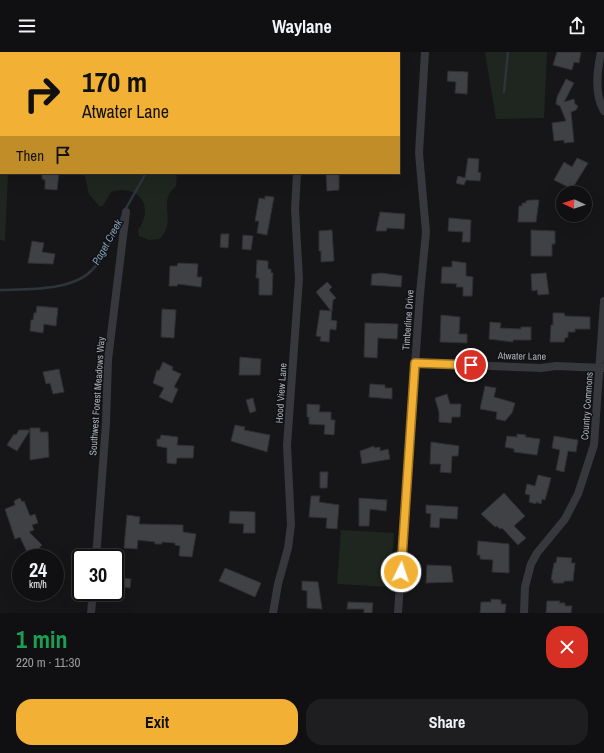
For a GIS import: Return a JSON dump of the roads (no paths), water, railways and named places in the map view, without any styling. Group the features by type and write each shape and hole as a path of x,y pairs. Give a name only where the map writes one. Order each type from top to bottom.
{"street":[{"name":"Timberline Drive","path":"398,613 415,363 426,232 419,153 425,52"},
{"path":"601,52 601,78 598,96 604,111"},
{"name":"Hood View Lane","path":"273,613 278,584 288,548 291,525 287,445 299,279 295,198 297,174"},
{"name":"Southwest Forest Meadows Way","path":"97,549 106,423 108,360 126,212"},
{"name":"Country Commons","path":"524,613 525,587 530,564 537,552 565,519 578,494 592,453 596,437 602,368 604,301"},
{"name":"Atwater Lane","path":"415,363 541,368 556,366 602,368"},
{"path":"91,613 92,601"}],"waterway":[{"path":"504,92 508,52"},
{"name":"Paget Creek","path":"125,210 145,174"},
{"name":"Paget Creek","path":"0,290 48,288 61,286 82,278 91,271 101,259 123,215"}]}
